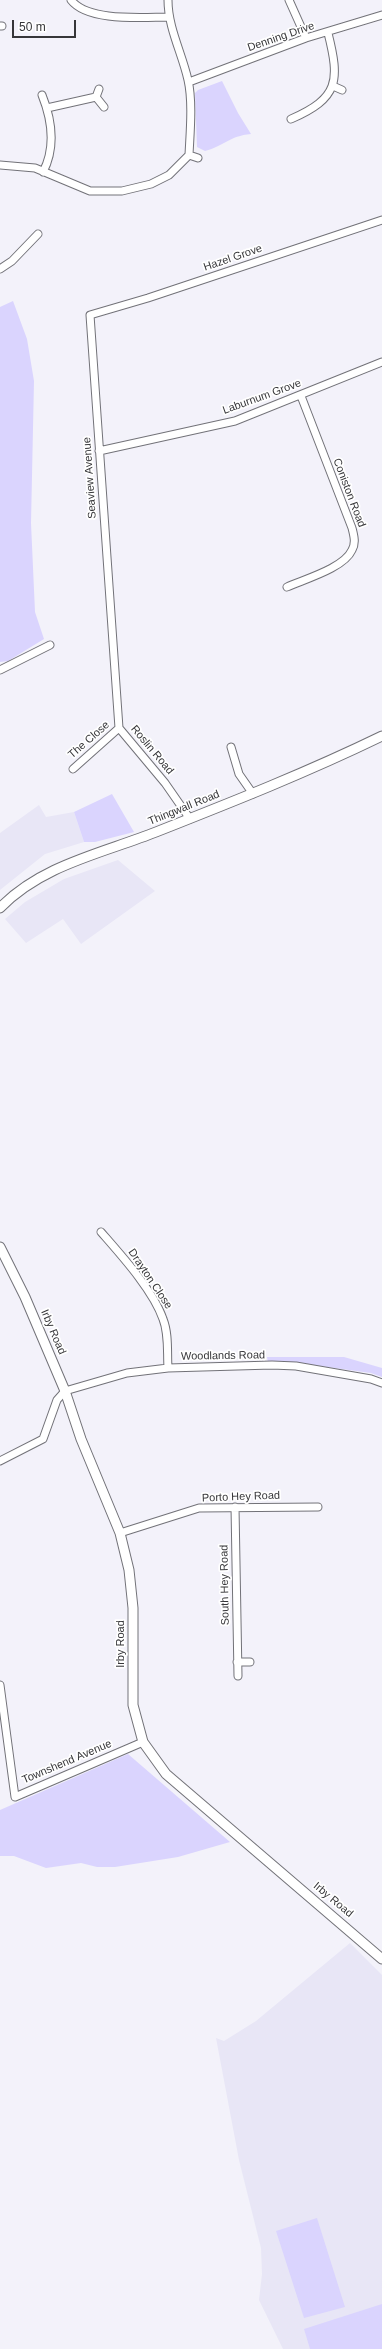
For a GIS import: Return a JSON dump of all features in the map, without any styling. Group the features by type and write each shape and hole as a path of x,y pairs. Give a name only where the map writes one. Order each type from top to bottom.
{"street":[{"path":"71,0 87,11 114,16 168,17"},
{"path":"0,165 35,168 90,191 122,191 151,184 169,175 189,155 188,82 168,17 168,0"},
{"path":"289,0 306,38"},
{"name":"Denning Drive","path":"188,82 306,38 328,33 382,15"},
{"path":"291,119 318,106 333,86 334,60 328,33"},
{"path":"333,86 342,90"},
{"path":"96,97 99,89"},
{"path":"42,95 47,108 52,144 49,160 43,172"},
{"path":"96,97 104,107"},
{"path":"47,108 96,97"},
{"path":"189,155 198,158"},
{"name":"Hazel Grove","path":"90,315 148,298 382,220"},
{"path":"0,269 12,261 38,234"},
{"name":"Seaview Avenue","path":"90,315 113,640"},
{"name":"Laburnum Grove","path":"99,451 235,420 301,396 382,362"},
{"name":"Coniston Road","path":"287,587 341,563 352,551 354,545 352,528 301,396"},
{"name":"Roslin Road","path":"113,640 120,728 165,783 190,819"},
{"path":"0,670 50,644"},
{"name":"The Close","path":"73,769 120,728"},
{"name":"Thingwall Road","path":"0,908 10,898 56,868 190,819 253,794 382,736"},
{"path":"232,747 239,774 253,794"},
{"name":"Drayton Close","path":"101,1232 130,1266 164,1319 168,1368"},
{"name":"Irby Road","path":"0,1247 25,1297 65,1391 81,1439 120,1533 129,1570 133,1608 133,1706 143,1742 166,1774 382,1959"},
{"name":"Woodlands Road","path":"65,1391 127,1373 168,1368 296,1366 371,1379 382,1383"},
{"path":"0,1461 44,1439 57,1400 65,1391"},
{"name":"South Hey Road","path":"235,1507 238,1676"},
{"name":"Porto Hey Road","path":"120,1533 199,1508 318,1507"},
{"path":"237,1662 250,1662"},
{"name":"Townshend Avenue","path":"0,1685 15,1797 143,1742"}],"shaded area":[{"path":"222,81 238,113 251,134 237,137 205,151 197,147 195,93 198,90"},
{"path":"13,301 27,339 34,381 31,523 35,612 44,639 8,661 0,662 0,307"},
{"path":"112,794 134,832 95,842 84,842 74,812"},
{"path":"39,805 46,817 74,812 84,842 45,854 0,890 0,833"},
{"path":"118,860 155,891 81,944 63,919 26,943 5,919 25,902 64,879"},
{"path":"267,1357 344,1357 382,1368 382,1377 371,1373 298,1363 268,1363"},
{"path":"128,1754 230,1842 178,1857 115,1867 97,1867 81,1863 46,1868 14,1856 0,1856 0,1810"},
{"path":"350,1943 382,1975 382,2349 283,2349 259,2300 262,2274 261,2248 239,2160 216,2038 224,2041 256,2021"},
{"path":"317,2218 345,2307 304,2318 276,2231"},
{"path":"382,2304 382,2349 310,2349 304,2329"}]}
